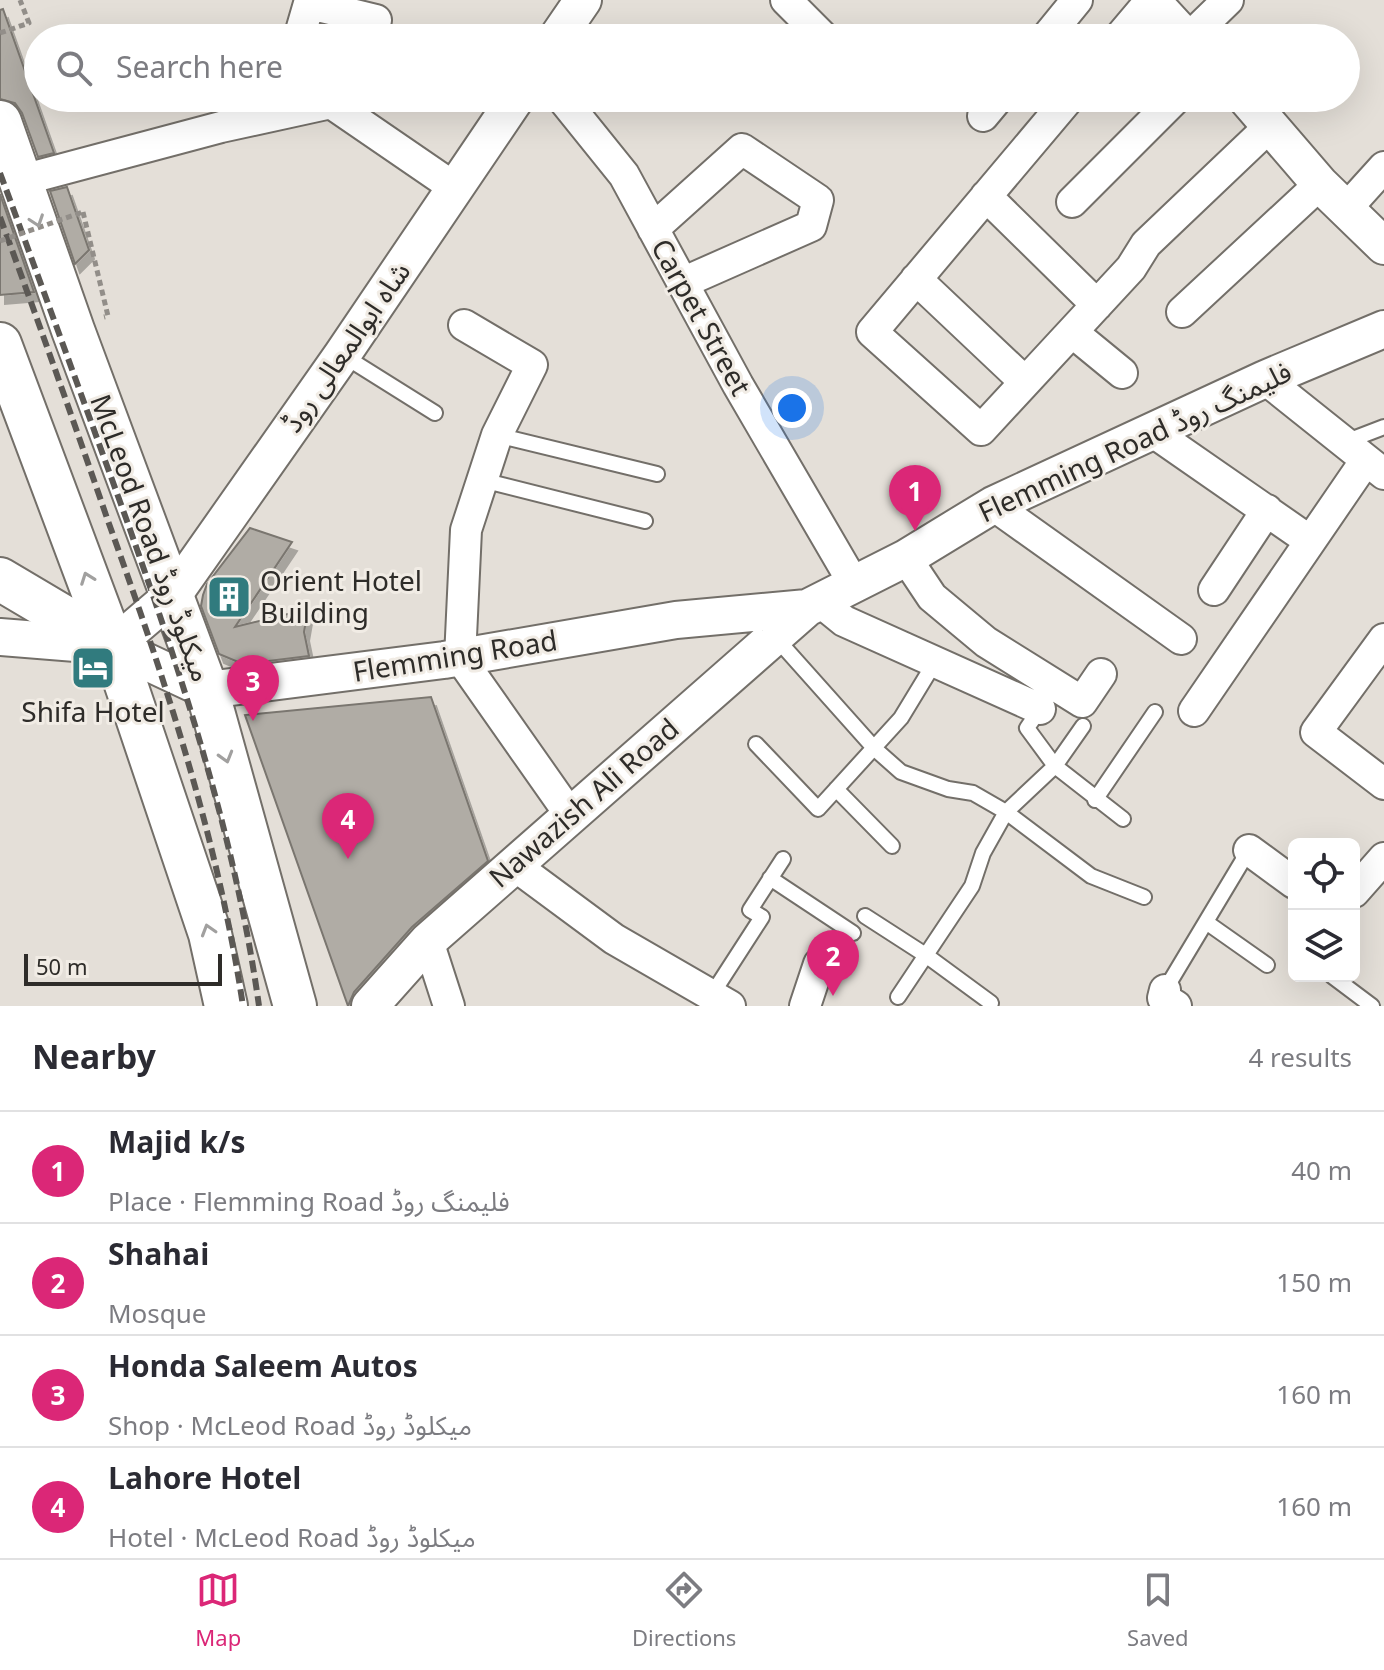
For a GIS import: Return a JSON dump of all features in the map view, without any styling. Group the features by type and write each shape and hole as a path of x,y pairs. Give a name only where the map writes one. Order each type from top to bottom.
{"main road":[{"name":"McLeod Road میکلوڈ روڈ","path":"0,122 73,330 174,594 207,690 295,1006"},
{"path":"0,344 113,646 210,934 226,1006"},
{"path":"0,579 113,646"}],"street":[{"path":"567,24 583,0"},
{"path":"786,0 810,24"},
{"path":"1057,24 1077,0"},
{"path":"1131,24 1151,0 1174,24"},
{"path":"1203,24 1228,0"},
{"path":"303,24 309,2 376,19"},
{"path":"22,180 283,112"},
{"path":"349,112 455,188"},
{"name":"شاہ ابوالمعالی روڈ","path":"113,646 174,594 342,355 507,112"},
{"name":"Carpet Street","path":"573,112 624,175 738,385 828,598 828,608 844,621 1040,709"},
{"path":"1057,112 872,332 981,430 1131,268 1146,244 1271,125"},
{"path":"1072,202 1162,112"},
{"path":"1259,112 1320,184 1384,246"},
{"path":"653,229 742,149 818,200 811,226 682,283"},
{"path":"1346,209 1384,167"},
{"path":"1182,312 1320,184"},
{"path":"986,196 1097,305"},
{"path":"916,279 1025,382"},
{"path":"464,325 532,365 497,435 466,530 460,658 571,816"},
{"name":"Flemming Road فلیمنگ روڈ","path":"828,598 906,558 993,505 1265,379 1384,329"},
{"path":"1072,332 1122,373"},
{"path":"1194,711 1365,459 1265,379"},
{"path":"1153,432 1310,541"},
{"path":"993,505 1181,639"},
{"path":"1214,590 1267,510"},
{"path":"906,558 932,597 986,642 1082,702 1101,674"},
{"name":"Nawazish Ali Road","path":"370,1006 428,941 775,636 828,598"},
{"name":"Flemming Road","path":"207,690 460,658 676,620 828,598"},
{"path":"0,637 113,646 207,690"},
{"path":"1384,639 1316,732 1384,784"},
{"path":"1249,850 1288,879"},
{"path":"1360,885 1384,858"},
{"path":"514,865 614,939 715,1002"},
{"path":"428,941 449,1006"},
{"path":"805,1006 819,964"}],"lane":[{"path":"342,355 435,413"},
{"path":"1365,459 1384,427"},
{"path":"497,435 657,474"},
{"path":"482,480 645,521"},
{"path":"775,636 875,749 901,772 948,789 973,793 1006,812 1091,876 1144,897"},
{"path":"756,744 818,809 901,718 935,662"},
{"path":"1040,709 1027,728 1055,766 1123,819"},
{"path":"1095,800 1155,712"},
{"path":"898,997 972,886 983,853 1006,812 1055,766 1083,726"},
{"path":"836,789 892,846"},
{"path":"1170,998 1206,922 1249,850"},
{"path":"715,1002 762,917 750,910 783,859"},
{"path":"770,878 853,933"},
{"path":"865,916 991,1003"},
{"path":"1206,922 1267,965"},
{"path":"1340,982 1372,1006"}],"path":[{"path":"20,0 29,23 26,24"},
{"path":"0,33 24,25"},
{"path":"0,241 83,212 108,316"}],"building":[{"path":"3,9 24,68 24,112 39,112 54,153 38,157 22,113 15,103 0,99 0,10"},
{"path":"67,187 89,250 75,264 50,191"},
{"path":"0,194 34,292 0,295"},
{"name":"Orient Hotel Building","path":"250,528 292,542 235,627 308,609 304,632 309,656 243,664 219,654 201,606 203,595 207,584"},
{"path":"431,697 488,861 412,927 354,992 348,1006 245,715"}],"railway":[{"path":"0,173 127,521 187,700 237,882 259,1006"},
{"path":"0,217 129,580 188,760 219,882 243,1006"}],"place":[{"name":"Majid k/s","path":"915,531"},
{"name":"Orient Hotel Building","path":"229,597"},
{"name":"Shifa Hotel","path":"93,668"},
{"name":"Honda Saleem Autos","path":"253,721"},
{"name":"Lahore Hotel","path":"348,859"},
{"name":"Shahai","path":"833,996"}]}
